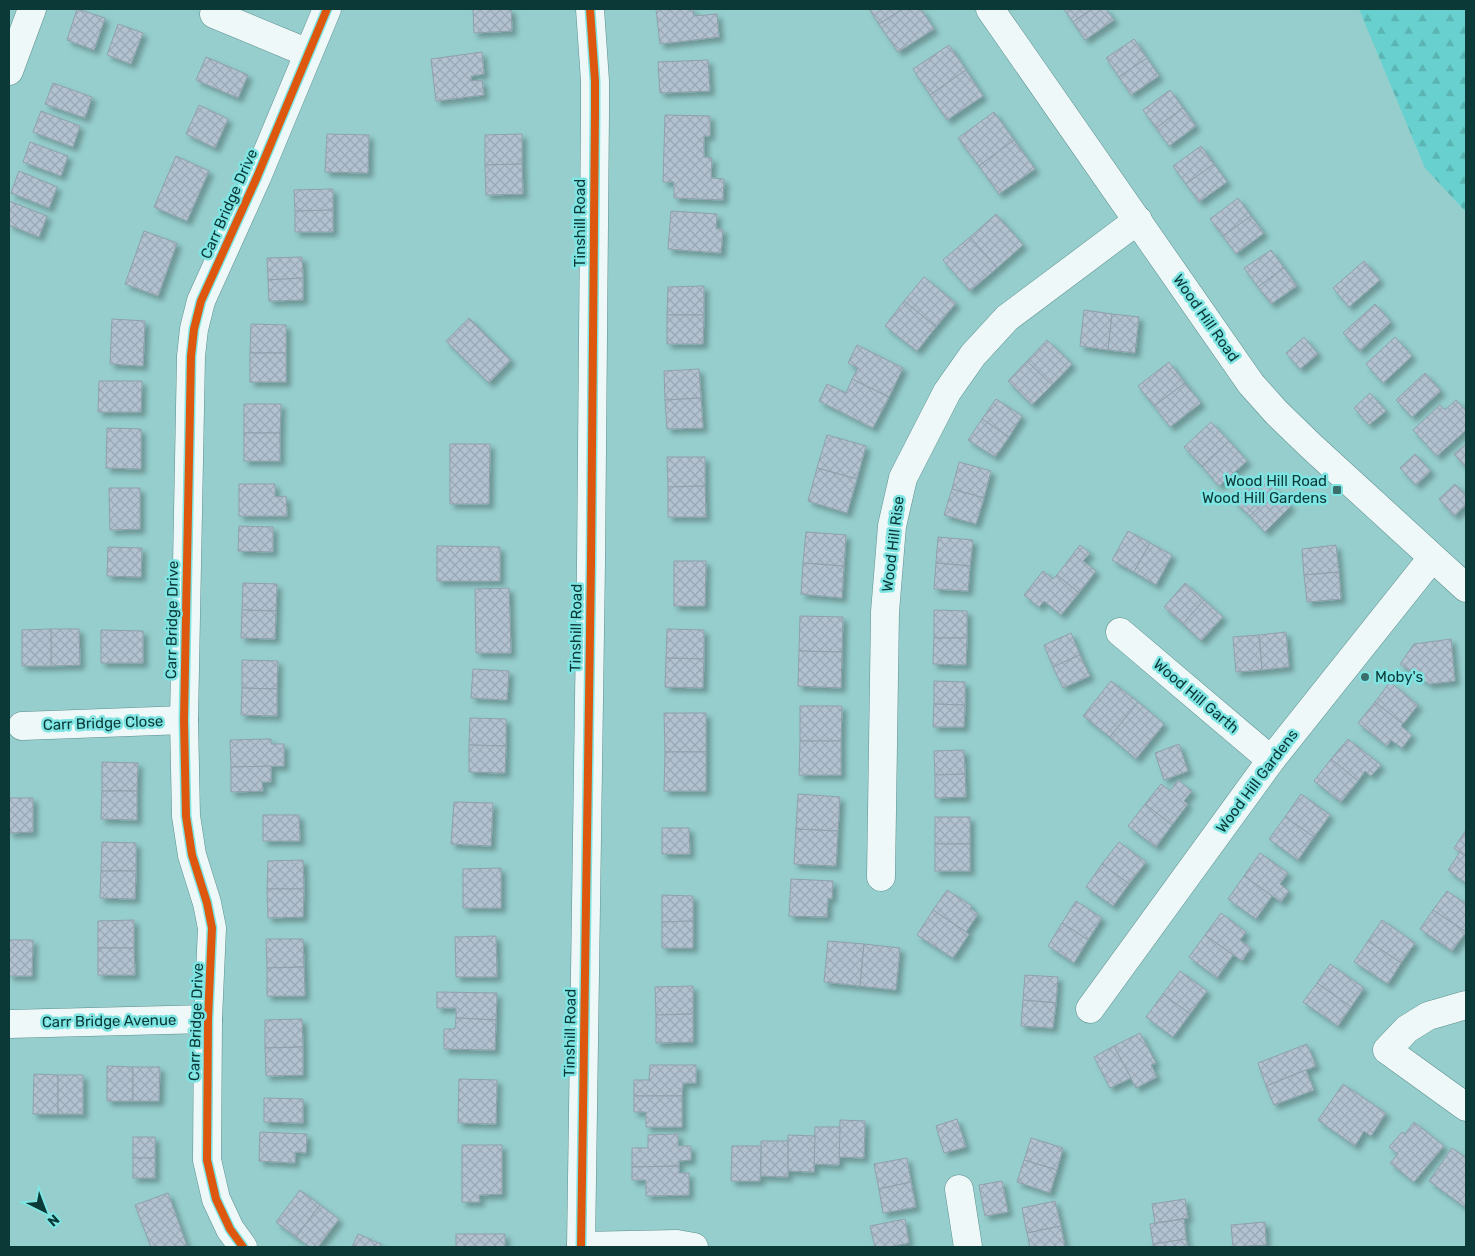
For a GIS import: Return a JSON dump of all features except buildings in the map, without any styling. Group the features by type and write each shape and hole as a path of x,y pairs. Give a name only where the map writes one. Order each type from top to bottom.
{"street":[{"path":"9,71 32,9"},
{"name":"Carr Bridge Drive","path":"243,1247 230,1229 216,1199 207,1160 208,1019 212,928 192,855 186,816 184,720 191,356 194,329 201,301 257,177 327,9"},
{"name":"Tinshill Road","path":"581,1247 591,563 595,81 590,9"},
{"name":"Wood Hill Road","path":"990,9 1252,384 1276,412 1311,446 1466,588"},
{"path":"214,14 308,53"},
{"name":"Wood Hill Rise","path":"881,877 885,612 892,526 903,478 947,392 973,355 1007,318 1138,220"},
{"name":"Wood Hill Gardens","path":"1090,1009 1271,760 1432,558"},
{"name":"Wood Hill Garth","path":"1120,632 1271,760"},
{"name":"Carr Bridge Close","path":"22,726 184,720"},
{"path":"1466,1005 1428,1016 1406,1029 1387,1050 1466,1107"},
{"name":"Carr Bridge Avenue","path":"9,1024 208,1019"},
{"path":"958,1189 968,1247"},
{"path":"581,1247 677,1244 694,1247"}],"green space":[{"path":"1359,9 1466,9 1466,212 1425,168"}],"cycle path":[{"path":"243,1247 230,1229 216,1199 207,1160 208,1019 212,928 207,903 192,855 186,816 184,720 191,356 194,329 201,301 257,177 327,9"},
{"path":"581,1247 591,563 595,112 595,81 590,9"}],"place":[{"name":"Wood Hill Road Wood Hill Gardens","path":"1337,490"},
{"name":"Moby's","path":"1365,677"}]}
